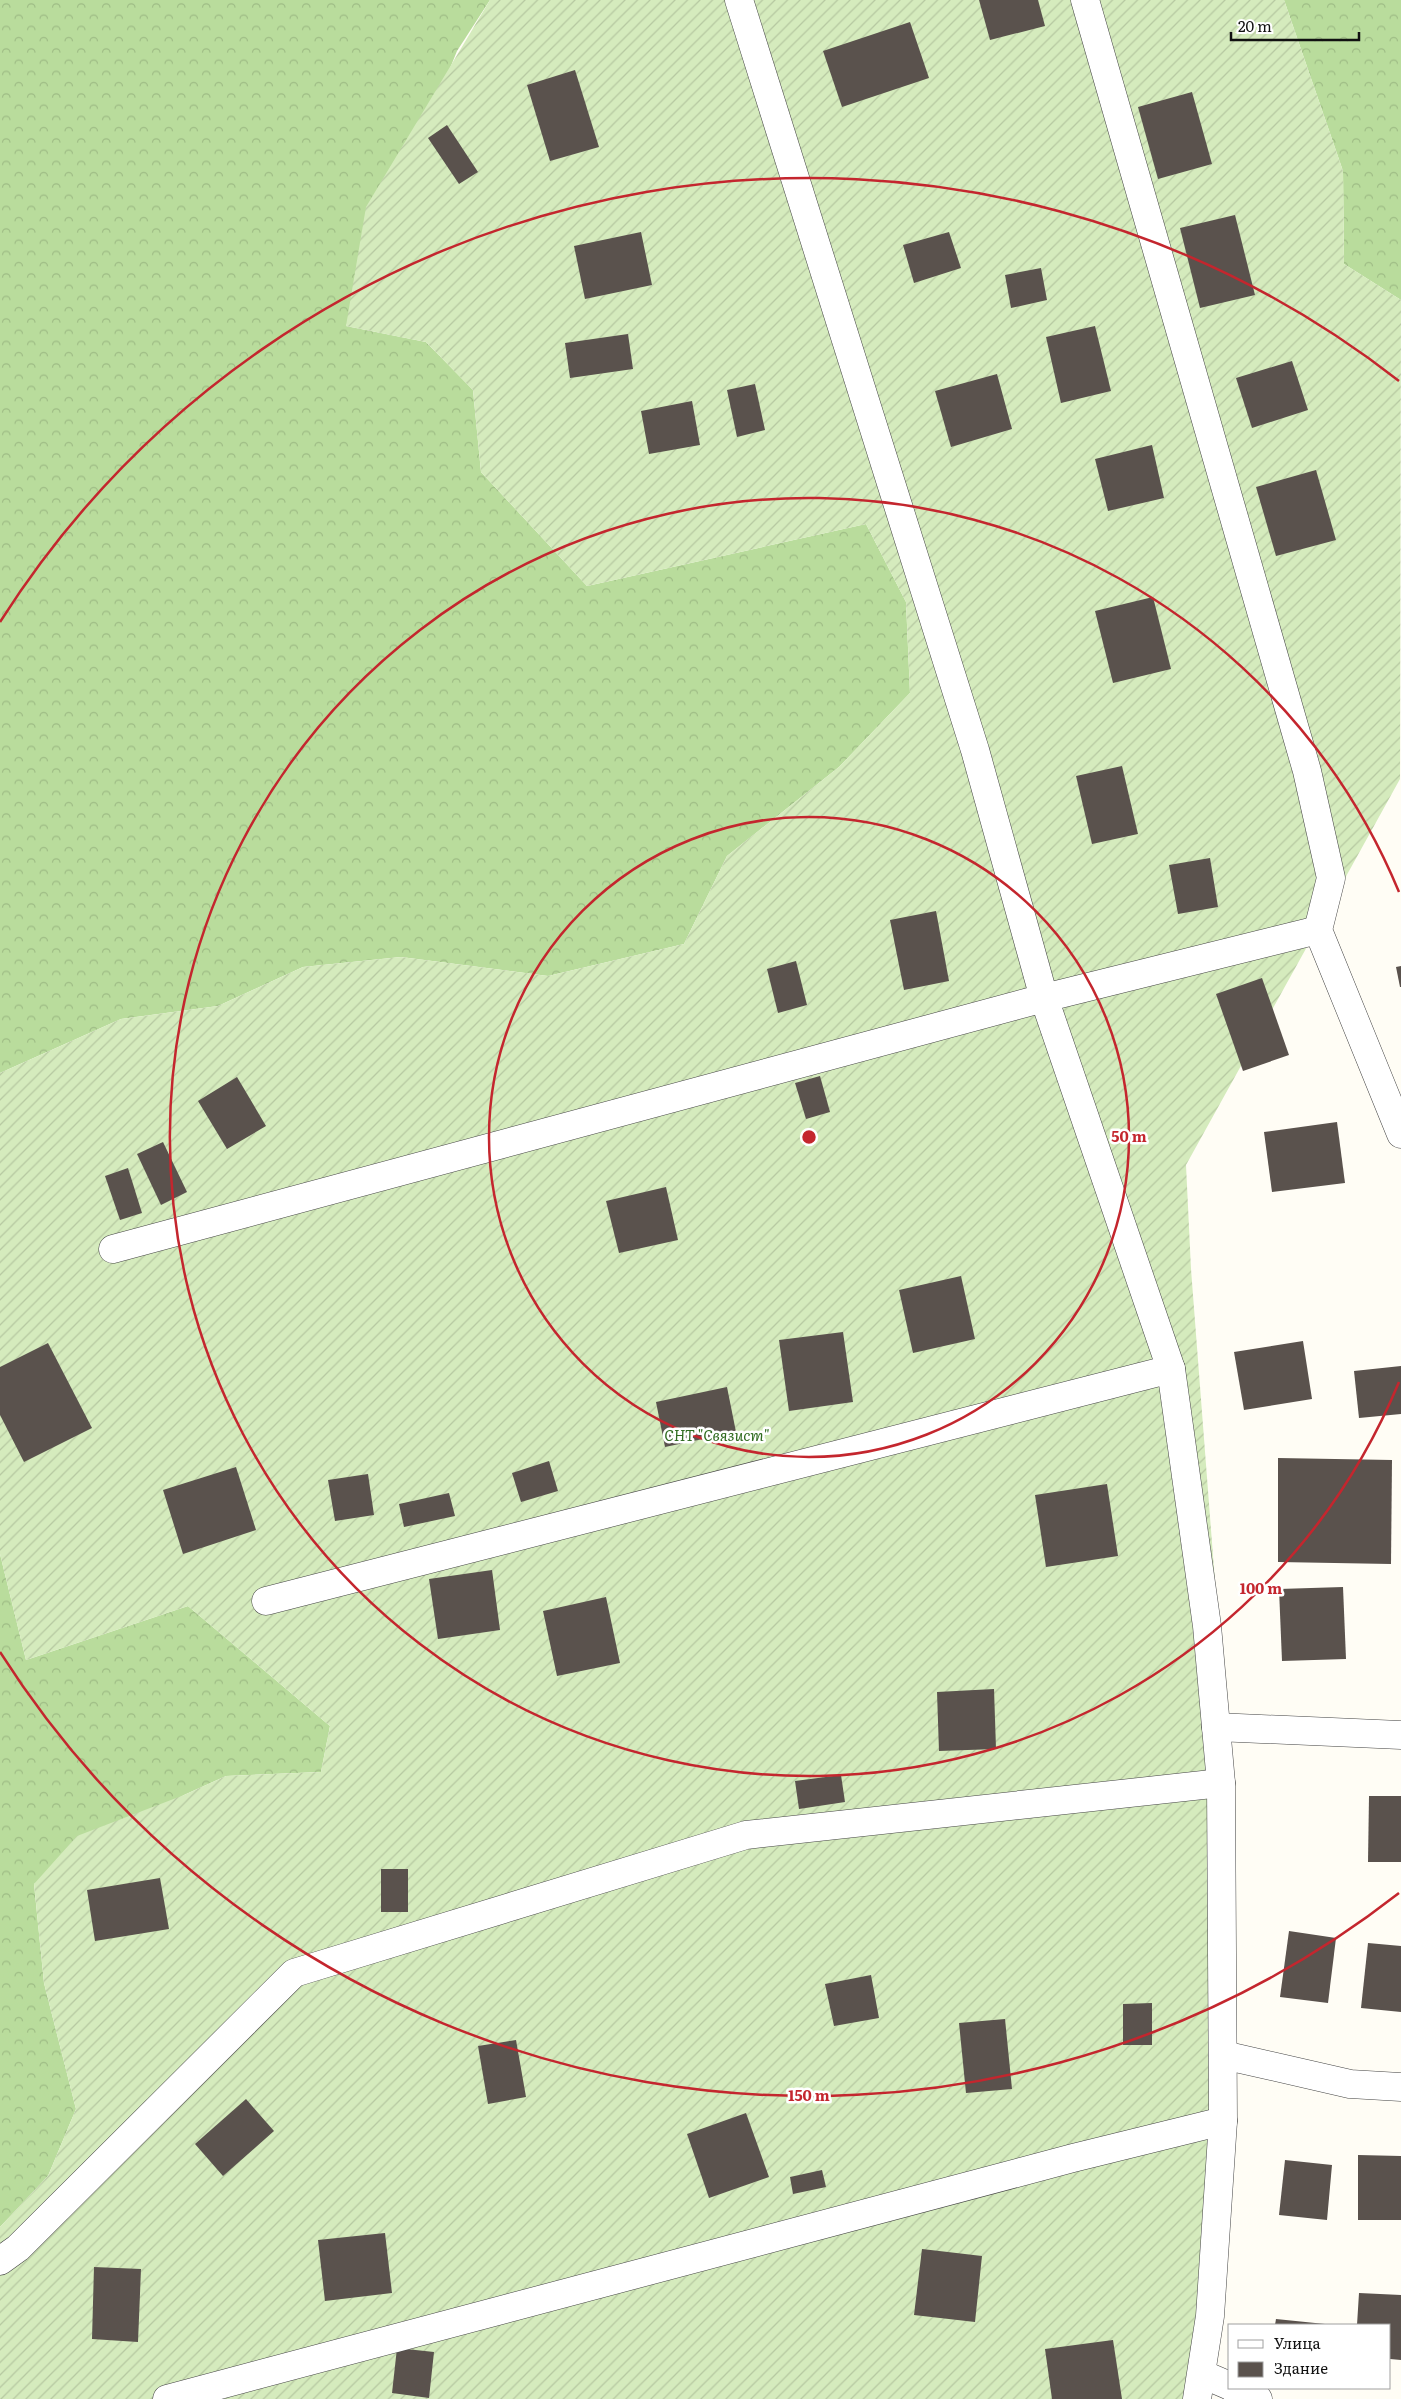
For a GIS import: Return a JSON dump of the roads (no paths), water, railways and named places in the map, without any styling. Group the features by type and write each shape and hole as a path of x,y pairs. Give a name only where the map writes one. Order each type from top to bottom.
{"lane":[{"path":"739,0 975,750 1044,998 1171,1369 1207,1626 1221,1783 1223,2121 1210,2316 1200,2386 1228,2386"},
{"path":"1085,0 1307,771 1331,878 1318,930 1401,1134"},
{"path":"113,1249 1044,998 1318,930"},
{"path":"266,1601 1171,1369"},
{"path":"1216,1727 1401,1735"},
{"path":"0,2261 18,2248 294,1973 746,1835 1221,1783"},
{"path":"1223,2056 1350,2084 1401,2086"},
{"path":"167,2399 1064,2161 1223,2121"},
{"path":"1236,2389 1258,2399"}],"park label":[{"name":"СНТ \"Связист\"","path":"717,1434"}]}
